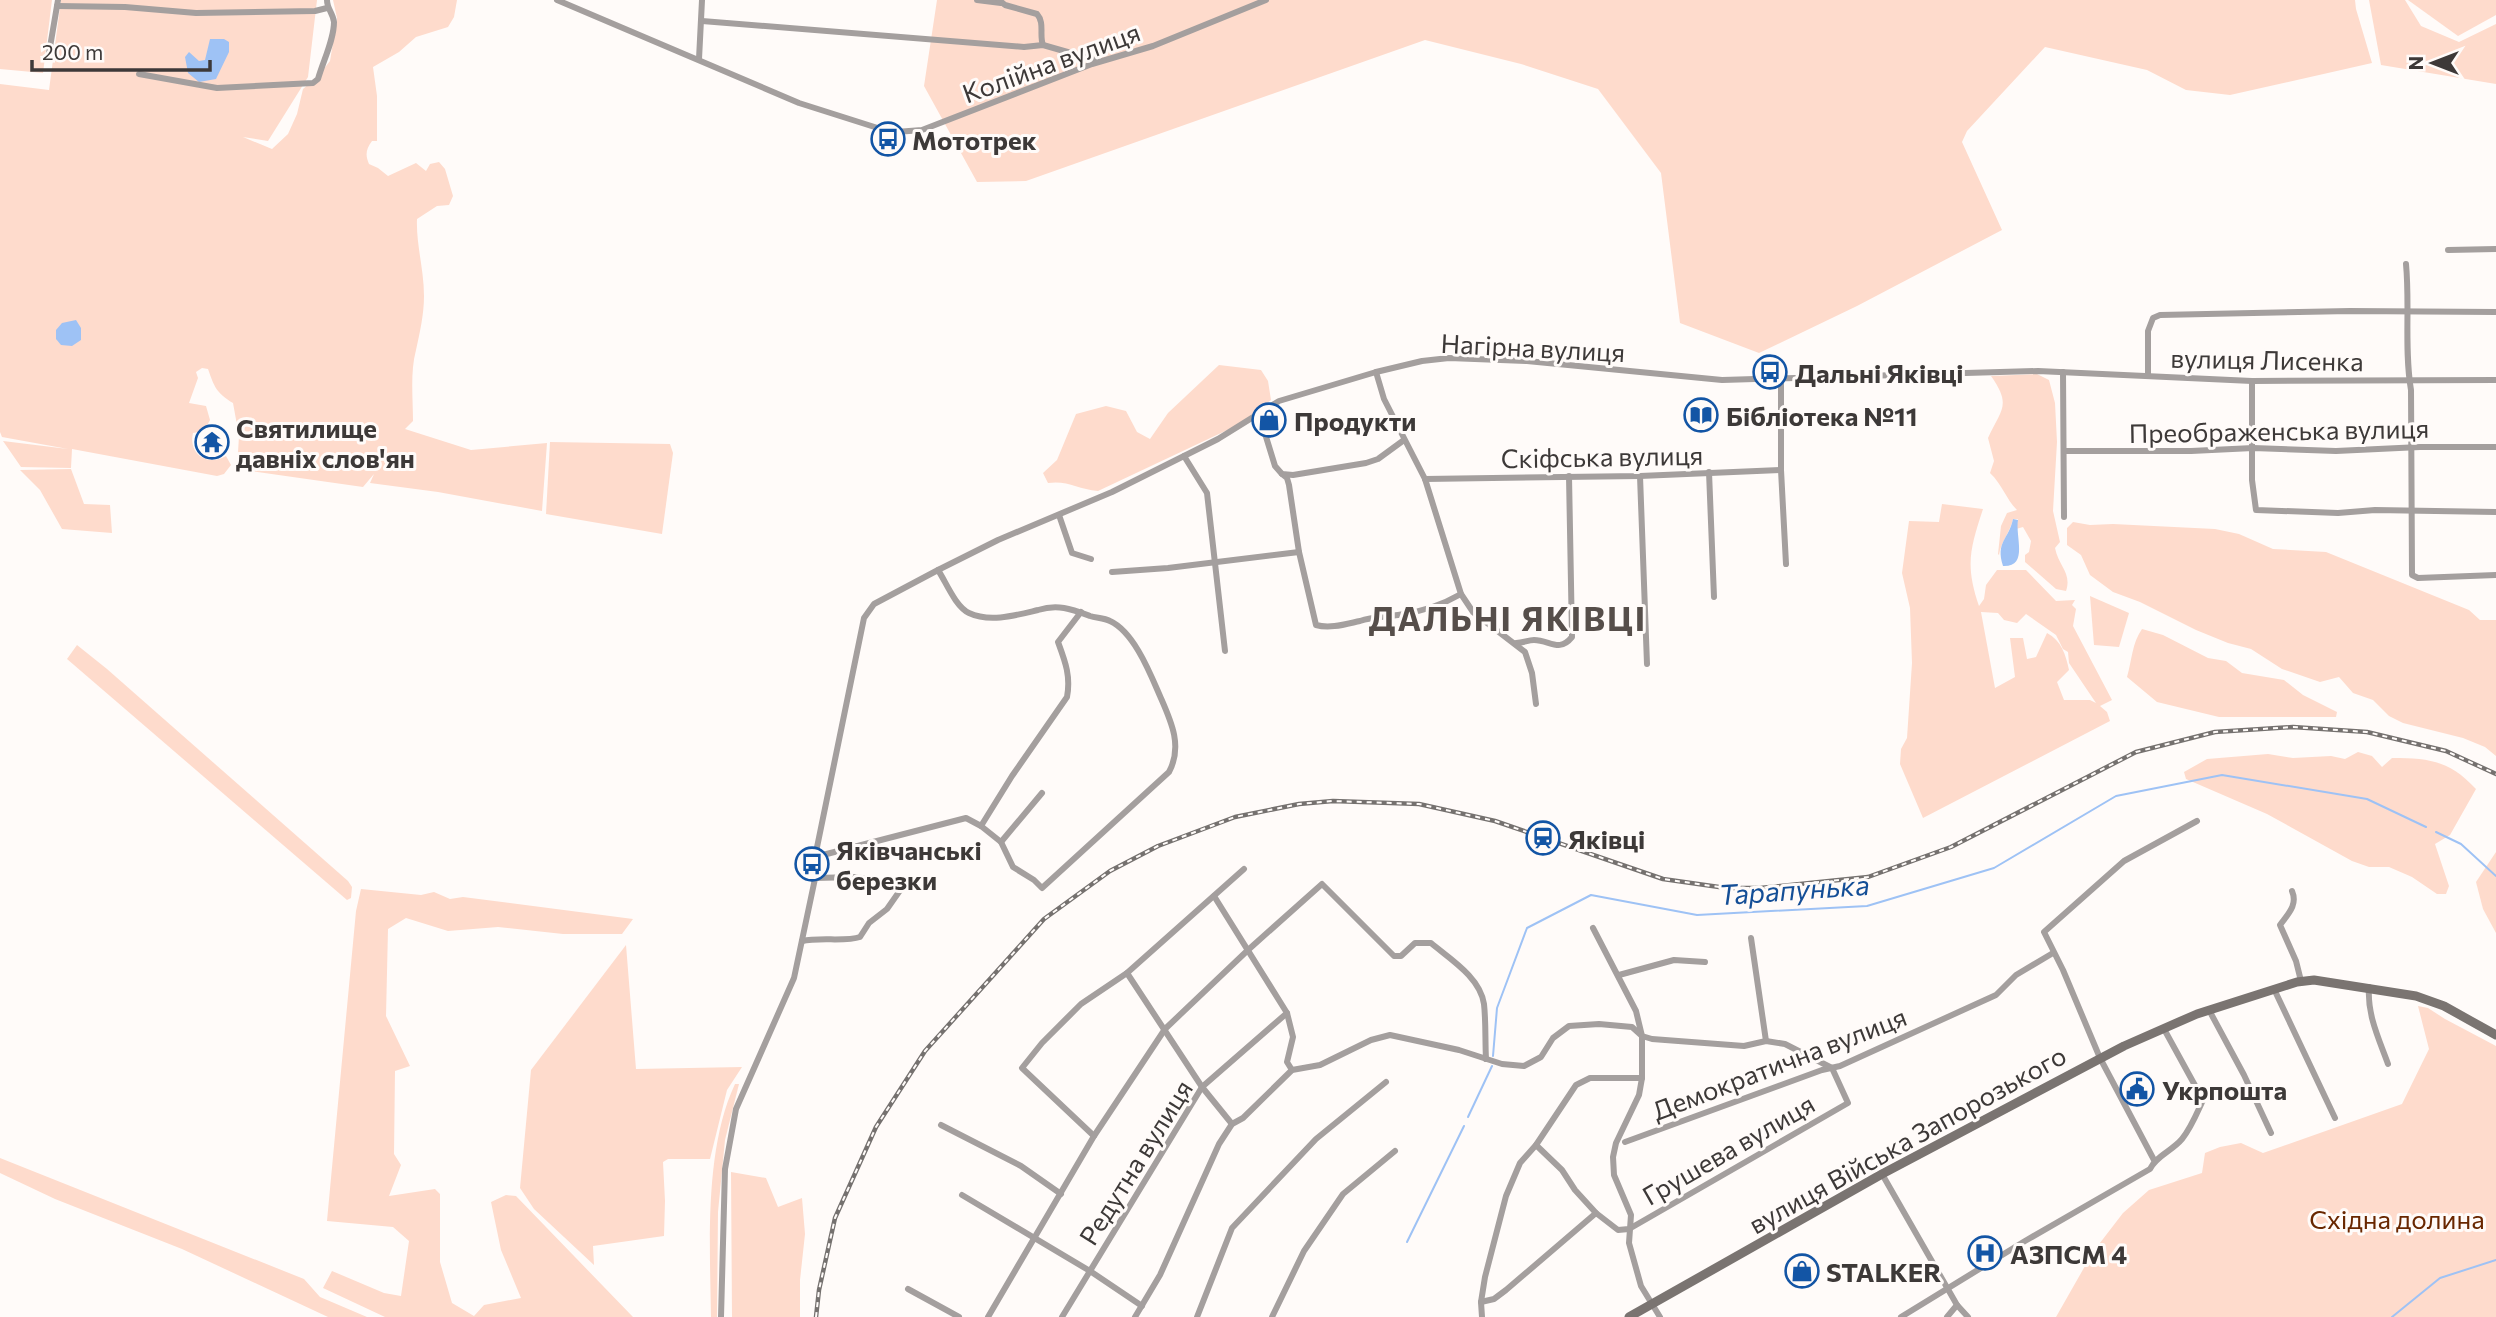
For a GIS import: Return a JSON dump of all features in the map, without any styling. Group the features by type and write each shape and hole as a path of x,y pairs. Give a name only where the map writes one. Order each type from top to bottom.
{"street":[{"name":"Колійна вулиця","path":"557,0 799,103 896,132 922,130 1100,62 1153,46 1266,0"},
{"path":"699,59 702,0"},
{"path":"977,0 1000,2 1037,14 1041,22 1040,36 1043,45"},
{"path":"49,53 58,3 196,13 321,10 327,4 334,18 318,79 313,83 217,88 139,74"},
{"path":"702,21 1024,47 1043,45 1100,62"},
{"path":"2448,250 2496,250"},
{"path":"2406,264 2413,575 2418,578 2496,575"},
{"path":"2148,376 2148,331 2153,318 2160,315 2409,310 2496,312"},
{"name":"Нагірна вулиця","path":"815,857 859,638 864,618 874,604 999,540 1059,515 1218,439 1279,401 1422,361 1475,359 1560,364 1722,380 2038,371"},
{"name":"вулиця Лисенка","path":"2038,371 2252,381 2496,380"},
{"path":"1376,372 1384,399 1425,479 1461,594 1473,612 1525,652 1532,673 1536,704"},
{"path":"2063,372 2064,517"},
{"path":"1781,379 1781,470 1786,564"},
{"path":"2252,381 2252,480 2256,510 2338,513 2375,510 2496,512"},
{"path":"1259,414 1275,466 1287,478 1289,485 1299,552 1316,625 1322,627 1401,615 1442,604 1461,594"},
{"path":"1282,474 1293,475 1366,463 1378,459 1404,440"},
{"name":"Преображенська вулиця","path":"2064,451 2191,451 2253,447 2336,451 2410,447 2496,447"},
{"path":"1184,456 1207,493 1225,652"},
{"name":"Скіфська вулиця","path":"1425,479 1640,476 1781,470"},
{"path":"1709,472 1714,597"},
{"path":"1516,643 1535,640 1558,646 1567,644 1572,637 1569,476"},
{"path":"1640,476 1647,664"},
{"path":"1059,515 1072,553 1091,559"},
{"path":"1112,572 1299,552"},
{"path":"721,1317 726,1169 736,1109 794,978 815,878 815,857 966,818 1001,842 1013,867 1042,888 1169,772 1175,755 1176,734 1143,657 1119,626 1109,620 1064,606 1013,616 983,617 967,612 938,570"},
{"path":"981,826 1067,697 1068,671 1058,642 1082,612"},
{"path":"1001,842 1042,793"},
{"path":"2154,1160 2100,1058 2044,932 2124,861 2197,821"},
{"path":"1094,1136 1021,1069 1042,1043 1082,1004 1127,973 1244,869"},
{"path":"802,941 860,937 869,923 887,909 901,889 894,884 856,877 815,878"},
{"path":"988,1317 1094,1136 1165,1029 1322,884 1394,956 1401,956 1415,943 1431,943 1462,969 1475,983 1483,1001 1486,1059"},
{"path":"2292,891 2295,898 2292,908 2280,925 2297,961 2301,981"},
{"path":"1214,896 1287,1013 1293,1037 1287,1062 1292,1070"},
{"path":"1594,928 1636,1011 1642,1036 1642,1078 1639,1095 1616,1143 1613,1157 1614,1175 1631,1215 1629,1243 1641,1286 1660,1317"},
{"path":"1751,939 1766,1041"},
{"name":"Демократична вулиця","path":"1625,1142 1840,1066 1996,995 2016,975 2053,953"},
{"path":"1619,975 1674,960 1705,962"},
{"path":"1127,973 1202,1087 1232,1124"},
{"name":"вулиця Війська Запорозького","path":"1629,1317 1882,1174 2100,1058 2209,1010 2301,981 2324,981 2416,996 2444,1006 2496,1035"},
{"path":"2369,988 2370,1015 2388,1065"},
{"path":"2274,989 2335,1118"},
{"path":"2209,1010 2271,1133"},
{"name":"Редутна вулиця","path":"1062,1317 1202,1087 1287,1013"},
{"path":"1135,1317 1160,1275 1219,1144 1232,1124 1243,1118 1292,1070 1321,1065 1371,1040 1390,1035 1524,1066 1541,1057 1553,1038 1569,1026 1599,1024 1632,1027 1642,1036 1652,1039 1744,1046 1766,1041 1785,1044 1804,1051 1832,1068"},
{"path":"1902,1317 2025,1241 2150,1169 2154,1160 2162,1157 2183,1138 2203,1100 2164,1029"},
{"name":"Грушева вулиця","path":"1629,1229 1848,1103 1832,1068"},
{"path":"1482,1317 1481,1302 1485,1277 1506,1196 1520,1163 1536,1145 1576,1085 1590,1078 1642,1078"},
{"path":"1197,1317 1232,1228 1316,1139 1386,1082"},
{"path":"941,1125 1021,1166 1061,1194"},
{"path":"1536,1145 1562,1170 1575,1190 1596,1213 1618,1230 1629,1229"},
{"path":"1272,1317 1304,1251 1343,1194 1395,1151"},
{"path":"1882,1174 1957,1304 1968,1317"},
{"path":"962,1195 1090,1271 1142,1306"},
{"path":"1481,1302 1494,1299 1506,1290 1596,1213"},
{"path":"908,1289 959,1317"},
{"path":"1947,1317 1957,1304"}],"green space":[{"path":"0,0 52,0 43,73 0,69"},
{"path":"61,0 317,0 308,77 268,141 243,137 272,149 288,134 297,114 303,89 330,61 337,18 333,0 457,0 454,17 448,27 416,37 399,52 373,67 377,96 377,141 372,141 367,149 369,164 388,176 416,163 426,171 430,164 439,162 445,169 453,196 449,205 437,206 417,219 424,303 413,367 413,421 405,429 471,450 547,443 542,511 370,483 374,474 363,487 237,469 239,436 233,403 216,389 208,369 202,368 196,372 198,378 189,403 206,406 210,420 204,431 193,433 192,440 196,452 206,459 226,456 231,465 224,474 217,476 72,449 71,468 21,467 3,441 68,449 2,437 0,432 0,84 49,90"},
{"path":"937,0 2355,0 2372,63 2230,95 2186,90 2147,70 2045,47 1967,131 1962,142 2002,230 1857,306 1759,353 1680,323 1661,173 1598,89 1521,64 1425,40 1026,181 977,182 924,86"},
{"path":"2369,0 2405,0 2421,26 2459,42 2496,24 2496,84 2381,65"},
{"path":"2408,0 2496,0 2496,15 2458,36"},
{"path":"1219,365 1261,370 1268,381 1271,400 1238,425 1098,491 1048,483 1043,473 1057,460 1076,414 1106,406 1126,411 1137,432 1150,439 1168,413"},
{"path":"2037,374 2049,380 2055,403 2057,442 2053,511 2060,542 2055,548 2066,574 2066,591 2056,589 2025,562 2031,541 2023,527 2016,529 2018,519 2013,519 1998,554 2001,526 2007,513 2017,510 1990,473 1994,461 1988,438 2000,414 2003,401 1991,376"},
{"path":"550,442 670,444 673,453 662,534 546,514"},
{"path":"71,469 84,504 110,505 112,533 62,529 40,490 20,470"},
{"path":"1942,504 1983,509 1971,557 1972,579 1979,606 1984,599 1986,585 1997,570 2026,570 2056,601 2075,600 2072,605 2076,609 2073,626 2112,700 2100,706 2107,712 2110,721 1923,818 1900,764 1901,749 1907,738 1912,663 1910,608 1902,573 1909,521 1939,522","holes":["1981,612 1998,613 2004,620 2017,623 2026,614 2056,635 2063,649 2068,652 2069,663 2096,703 2090,700 2064,700 2057,682 2069,670 2068,664 2059,644 2047,633 2036,657 2027,659 2023,638 2010,638 2015,677 1995,688"]},
{"path":"2073,522 2090,525 2215,529 2239,534 2273,549 2326,552 2469,610 2480,620 2496,620 2496,756 2485,747 2463,738 2403,723 2389,716 2373,700 2353,693 2339,677 2320,682 2282,669 2251,649 2196,630 2140,602 2113,592 2090,575 2081,555 2067,545 2067,528"},
{"path":"2090,596 2129,613 2119,647 2094,645"},
{"path":"2142,629 2163,635 2208,658 2226,661 2242,673 2284,680 2303,695 2337,712 2336,717 2219,717 2157,702 2127,677 2134,646"},
{"path":"77,645 348,881 352,887 351,898 347,900 67,659"},
{"path":"2358,752 2372,756 2382,767 2392,758 2438,763 2457,772 2476,789 2450,835 2435,844 2449,886 2446,894 2437,894 2412,877 2389,867 2369,867 2352,861 2267,814 2186,779 2184,772 2207,759 2268,754 2293,758 2331,756 2345,759"},
{"path":"2496,852 2496,933 2483,909 2476,882"},
{"path":"361,889 421,895 434,892 450,899 463,897 633,919 622,934 563,934 498,927 448,931 406,918 388,929 386,1016 410,1066 395,1071 394,1154 401,1165 389,1196 435,1189 440,1194 440,1262 452,1303 474,1316 484,1305 521,1298 501,1250 491,1202 506,1195 516,1196 633,1317 385,1317 323,1288 332,1271 384,1293 401,1296 409,1241 393,1227 327,1221 356,911"},
{"path":"626,945 636,1069 742,1067 727,1090 710,1159 668,1159 663,1162 664,1236 593,1246 594,1265 534,1209 520,1188 531,1070"},
{"name":"Східна долина","path":"2418,1006 2428,1008 2496,1046 2496,1317 2056,1317 2093,1252 2123,1213 2149,1190 2202,1173 2205,1153 2241,1143 2263,1153 2402,1104 2429,1049"},
{"path":"735,1084 739,1084 725,1140 718,1212 717,1317 711,1317 710,1229 714,1168 725,1110"},
{"path":"0,1158 304,1279 320,1297 367,1317 328,1317 182,1249 55,1199 0,1173"},
{"path":"731,1172 766,1178 778,1207 802,1198 805,1234 800,1280 800,1317 732,1317"}],"water":[{"path":"210,39 224,39 229,42 229,52 216,79 199,82 188,73 185,57 189,52 199,61 205,60"},
{"path":"76,320 81,328 81,340 72,346 61,345 56,339 56,330 62,323"},
{"path":"2013,519 2018,520 2018,556 2016,562 2003,566 2002,546"}],"waterway":[{"name":"Тарапунька","path":"1493,1056 1497,1008 1527,928 1591,895 1697,915 1867,906 1994,868 2116,796 2222,775 2367,799 2426,827"},
{"name":"Тарапунька","path":"2436,832 2461,844 2496,876"},
{"name":"Тарапунька","path":"1468,1117 1492,1066"},
{"name":"Тарапунька","path":"1407,1242 1464,1126"},
{"name":"Тарапунька","path":"2392,1317 2440,1278 2496,1260"}],"railway":[{"path":"816,1317 819,1290 835,1218 876,1127 925,1051 1044,919 1110,871 1158,846 1235,817 1299,804 1333,801 1419,804 1495,821 1663,879 1726,888 1760,888 1868,877 1951,847 2136,752 2215,732 2293,727 2367,732 2446,751 2496,774"}],"place":[{"name":"Мототрек","path":"888,139"},
{"name":"Дальні Яківці","path":"1770,372"},
{"name":"Бібліотека №11","path":"1701,415"},
{"name":"Продукти","path":"1269,420"},
{"name":"Святилище давніх слов'ян","path":"212,442"},
{"name":"Яківці","path":"1543,838"},
{"name":"Яківчанські березки","path":"812,864"},
{"name":"Укрпошта","path":"2137,1089"},
{"name":"АЗПСМ 4","path":"1985,1253"},
{"name":"STALKER","path":"1802,1271"}],"district":[{"name":"ДАЛЬНІ ЯКІВЦІ","path":"1508,617"}]}
